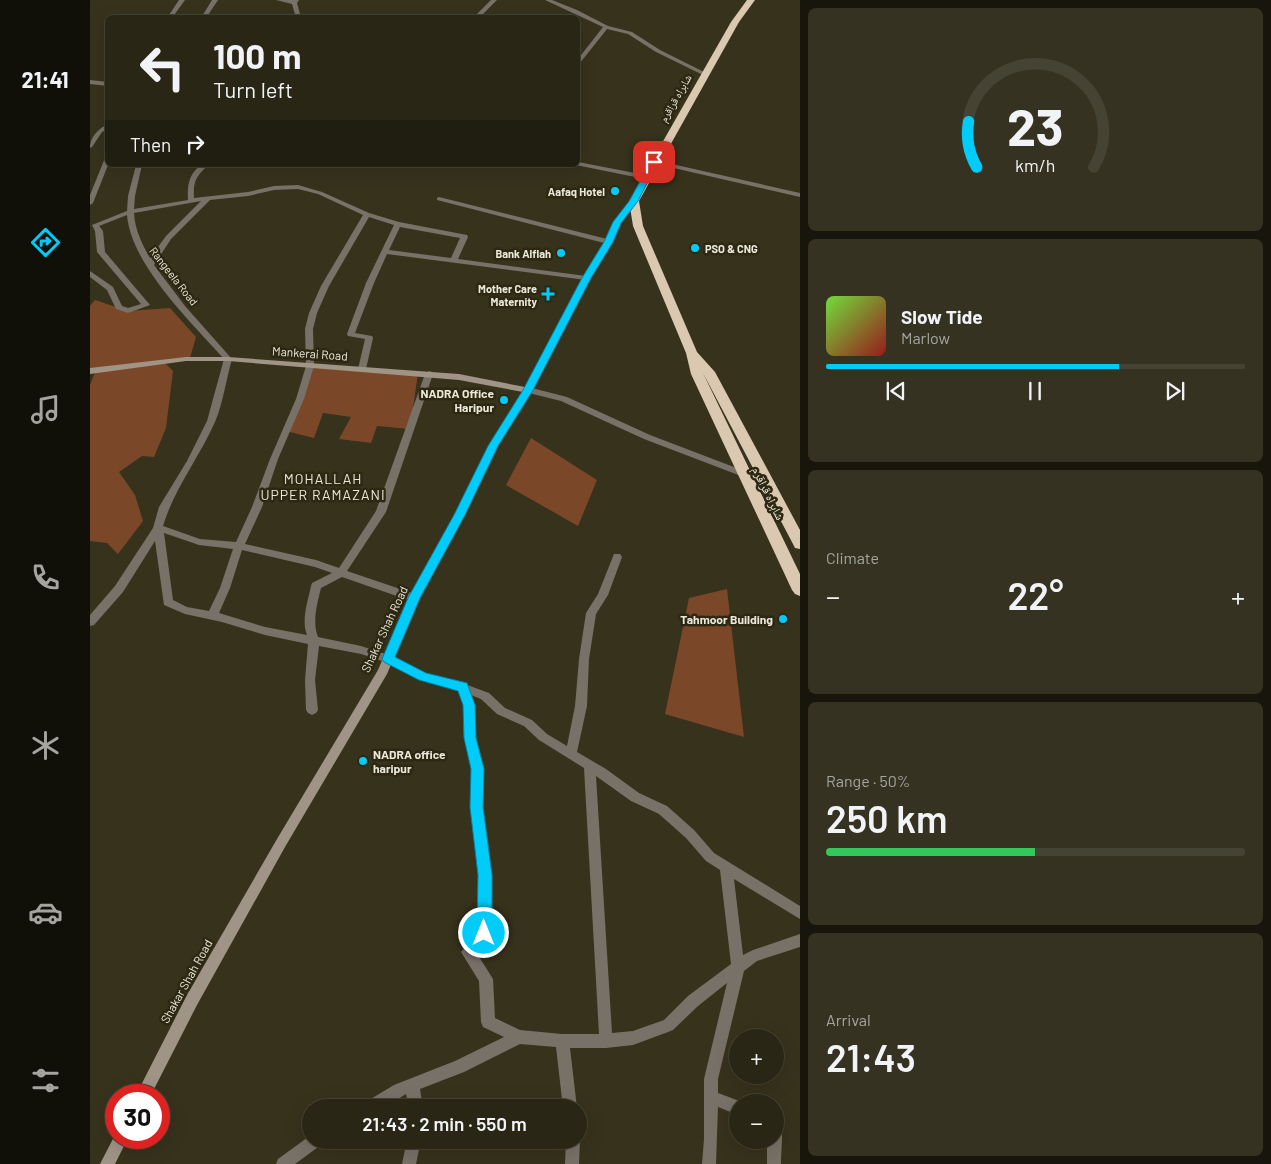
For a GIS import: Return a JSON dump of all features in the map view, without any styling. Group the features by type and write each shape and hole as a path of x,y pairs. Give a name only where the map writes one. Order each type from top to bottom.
{"highway":[{"name":"شاہراہ قراقرم","path":"751,0 735,22 645,177 634,201 638,226 692,353 697,374 800,590"},
{"name":"شاہراہ قراقرم","path":"692,353 709,372 800,544"}],"main road":[{"name":"Shakar Shah Road","path":"149,1084 206,975 281,843 383,671 414,598 455,524 493,446 528,390 617,222 634,201"},
{"name":"Mankerai Road","path":"90,371 186,359 228,359 459,377 528,390"},
{"path":"108,1164 116,1149"}],"street":[{"path":"171,15 182,0"},
{"path":"205,15 215,0"},
{"path":"279,0 295,1 298,15"},
{"path":"477,15 494,0"},
{"path":"548,0 606,27 630,33 658,51 705,74"},
{"path":"580,60 606,27"},
{"path":"90,82 105,84"},
{"path":"90,146 100,131 105,128"},
{"path":"654,162 800,195"},
{"path":"580,164 645,177"},
{"path":"90,203 105,166"},
{"name":"Rangeela Road","path":"139,167 129,207 132,229 139,250 228,359"},
{"path":"191,201 190,184 196,171 202,167"},
{"path":"90,272 110,289 119,307 128,311 146,305 101,252 98,231 95,225 130,212 208,198 248,194 274,188 298,187 398,224 464,237 453,262"},
{"path":"150,265 157,252 172,233 208,198"},
{"path":"439,199 608,242"},
{"path":"212,616 226,588 239,546 257,507 274,459 300,400 310,366 309,329 313,312 325,286 367,214"},
{"path":"362,369 369,338 351,334 370,283 398,224"},
{"path":"385,252 586,278"},
{"path":"90,622 119,590 158,528 164,507 192,461 211,421 228,359"},
{"path":"312,710 310,680 314,641 310,630 311,608 316,586 341,573 381,512 429,374"},
{"path":"528,390 564,399 647,436 744,474"},
{"path":"158,528 199,542 239,546 316,564 414,598"},
{"path":"158,528 168,602 185,610 265,630 361,650 388,659 423,677 462,687 485,696 501,711 528,723 543,737 571,752 635,797 663,810 690,834 710,857 800,913"},
{"path":"571,752 581,706 584,659 591,613 603,595 617,557"},
{"path":"462,687 469,705 470,738 478,769 476,807 485,875 484,933 468,952 486,979 488,1022 519,1037 562,1042 633,1038 668,1026 693,1001 753,956 800,940"},
{"path":"590,765 606,1041"},
{"path":"709,1164 710,1079 738,967 726,866"},
{"path":"386,1099 412,1085 459,1067 519,1037"},
{"path":"562,1042 569,1099"},
{"path":"412,1085 414,1099"},
{"path":"711,1097 729,1104"},
{"path":"283,1164 304,1149"},
{"path":"409,1164 412,1149"},
{"path":"572,1164 573,1149"},
{"path":"774,1149 774,1164"}],"shaded area":[{"path":"95,300 128,311 170,308 196,337 190,358 164,362 173,371 166,428 154,457 142,456 119,472 135,495 143,521 118,554 107,543 90,541 90,385 96,370 90,370 90,306"},
{"path":"310,366 418,373 410,429 377,426 371,443 339,439 351,417 323,413 314,438 286,431"},
{"path":"531,438 597,480 578,526 506,485"},
{"path":"727,589 744,737 665,714 689,598"}],"place":[{"name":"Aafaq Hotel","path":"615,191"},
{"name":"PSO & CNG","path":"695,248"},
{"name":"Bank Alflah","path":"561,253"},
{"name":"Mother Care Maternity","path":"548,294"},
{"name":"NADRA Office Haripur","path":"504,400"},
{"name":"Tahmoor Building","path":"783,619"},
{"name":"NADRA office haripur","path":"363,761"}],"district":[{"name":"MOHALLAH UPPER RAMAZANI","path":"323,486"}],"route":[{"path":"484,933 485,875 476,807 478,769 470,738 469,705 462,687 423,677 388,659 414,598 432,567 493,446 528,390 586,278 608,242 617,222 634,201 654,162"}]}
